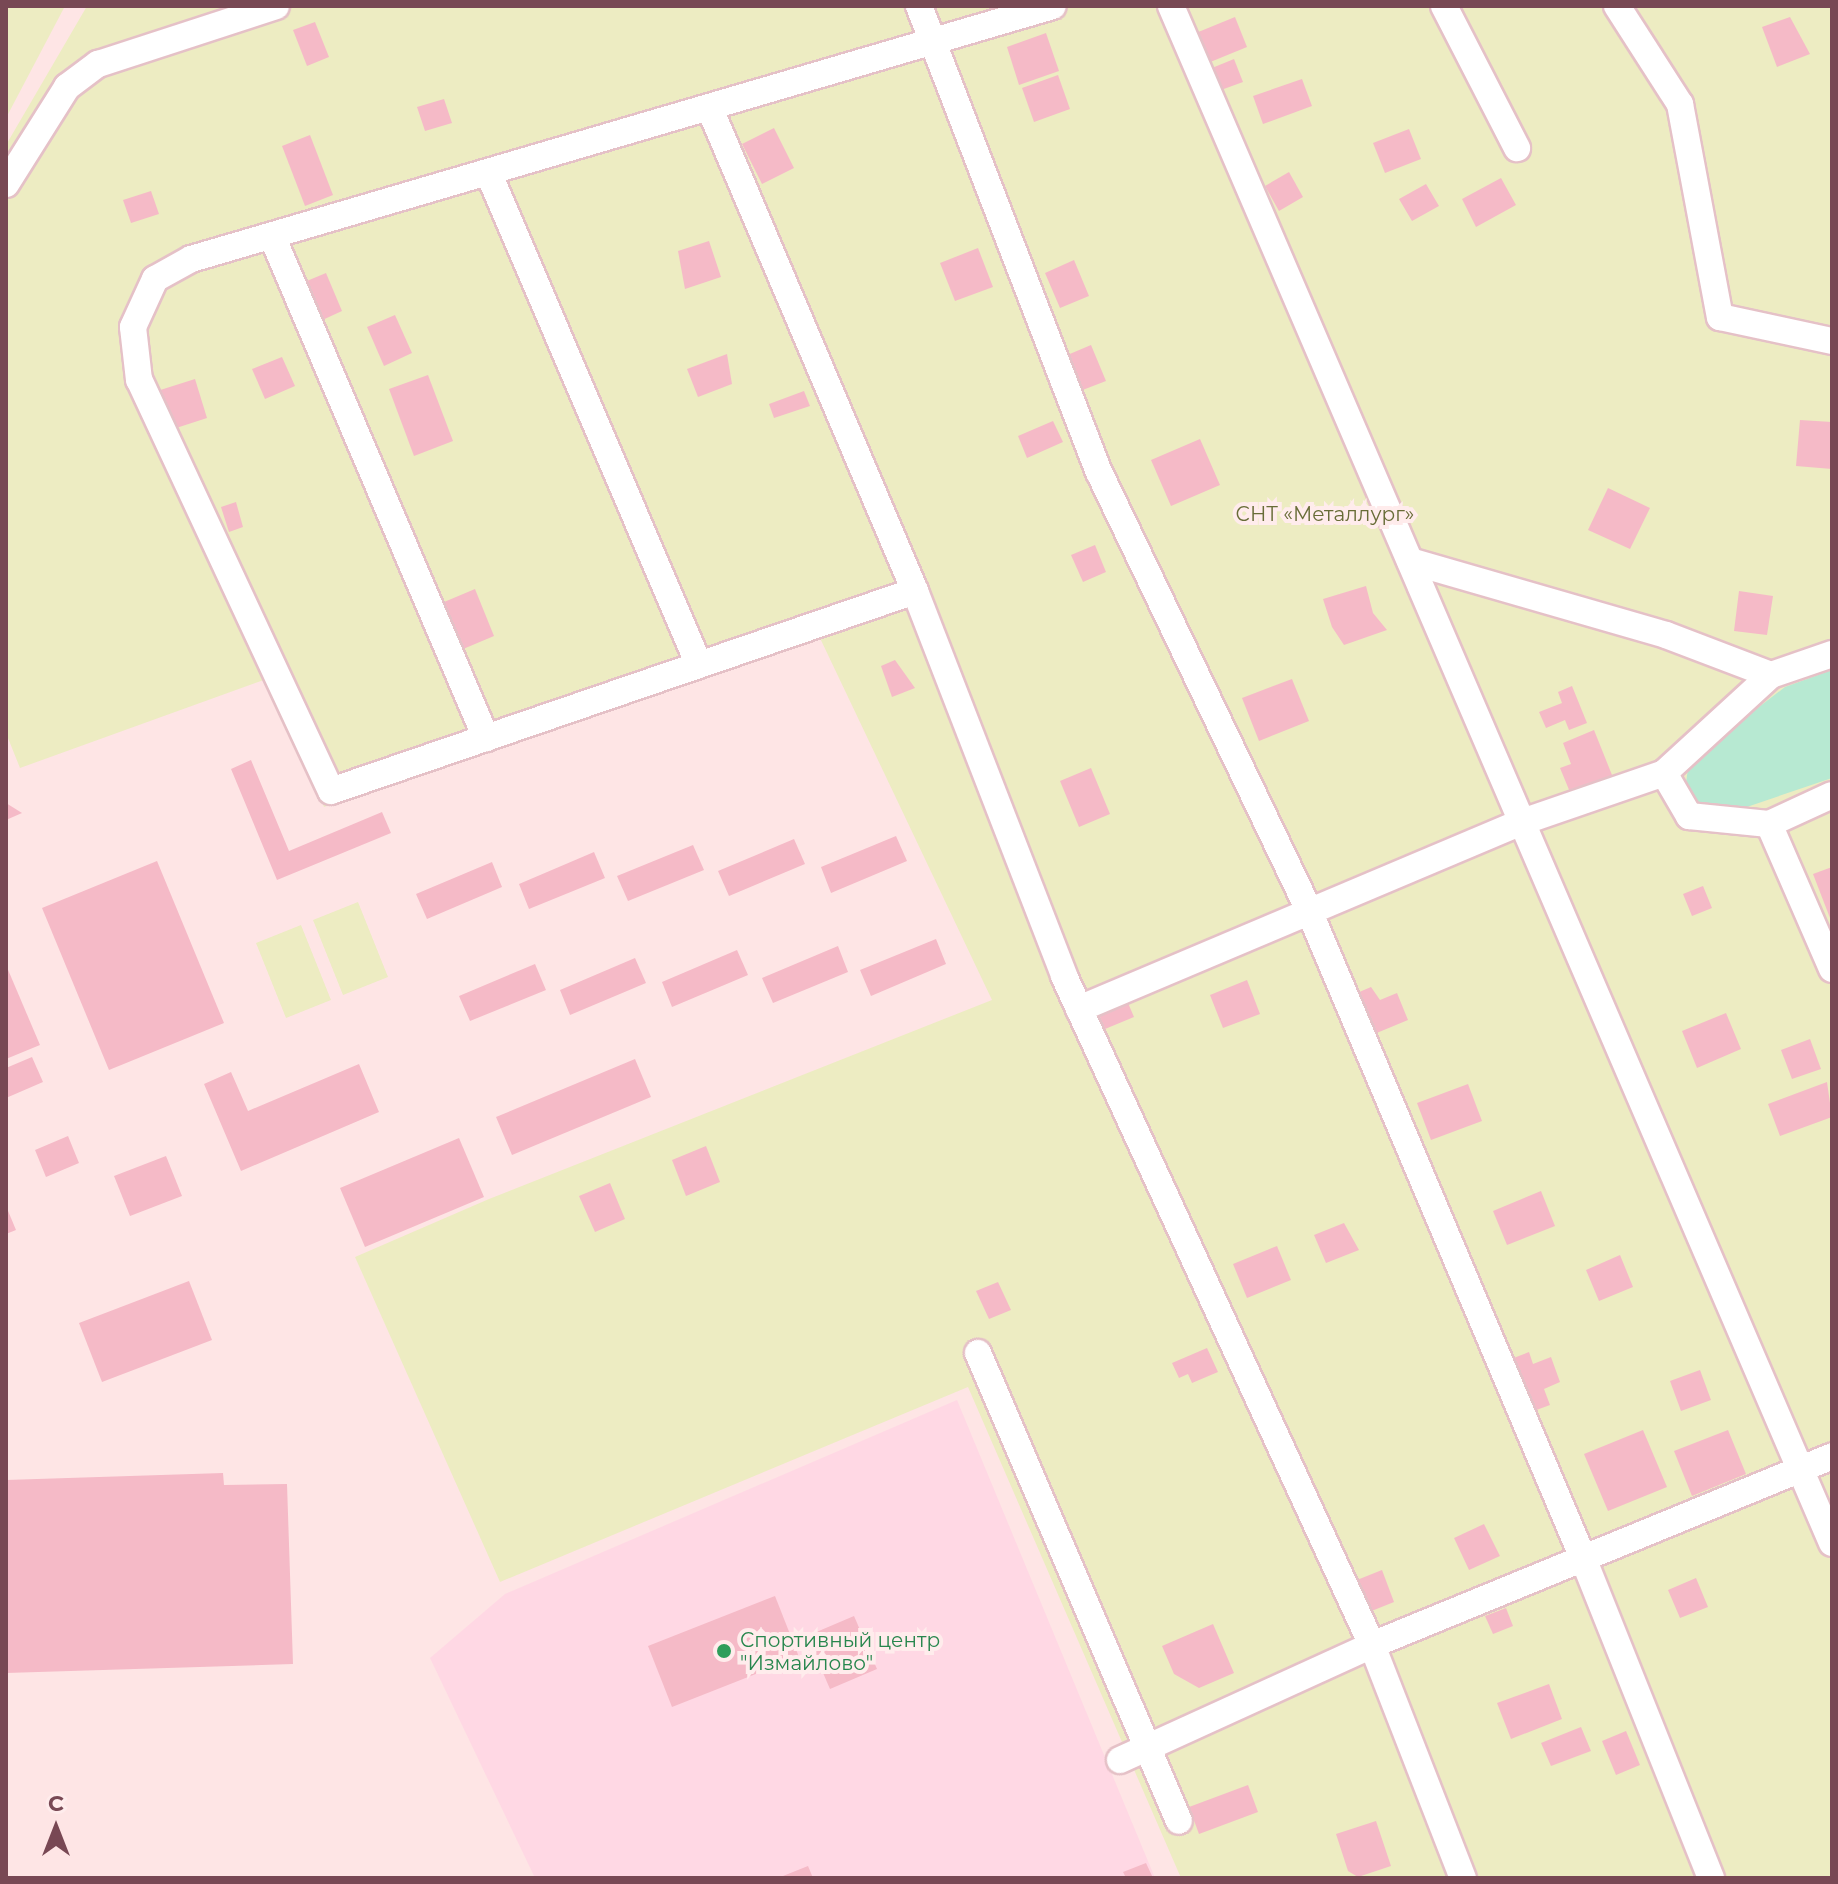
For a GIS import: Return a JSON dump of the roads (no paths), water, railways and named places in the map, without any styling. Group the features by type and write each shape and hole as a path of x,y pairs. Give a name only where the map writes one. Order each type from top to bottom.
{"street":[{"path":"6,184 67,87 98,64 276,6"},
{"path":"919,6 1099,472 1310,913 1583,1558 1711,1878"},
{"path":"915,591 331,791 139,380 133,327 155,279 191,259 1053,6"},
{"path":"1171,6 1832,1543"},
{"path":"1444,6 1517,148"},
{"path":"1617,6 1680,104 1720,317 1832,341"},
{"path":"710,109 915,591 1079,1009 1372,1645 1463,1878"},
{"path":"489,174 699,665"},
{"path":"272,236 486,738"},
{"path":"1410,561 1666,635 1771,675"},
{"path":"1079,1009 1522,822 1664,773 1771,675 1832,654"},
{"path":"1664,773 1689,816 1769,824 1832,795"},
{"path":"1769,824 1832,969"},
{"path":"978,1353 1145,1748 1179,1821"},
{"path":"1120,1760 1372,1645 1832,1456"}],"place":[{"name":"Спортивный центр \"Измайлово\"","path":"724,1651"}],"park label":[{"name":"СНТ «Металлург»","path":"1325,514"}]}
